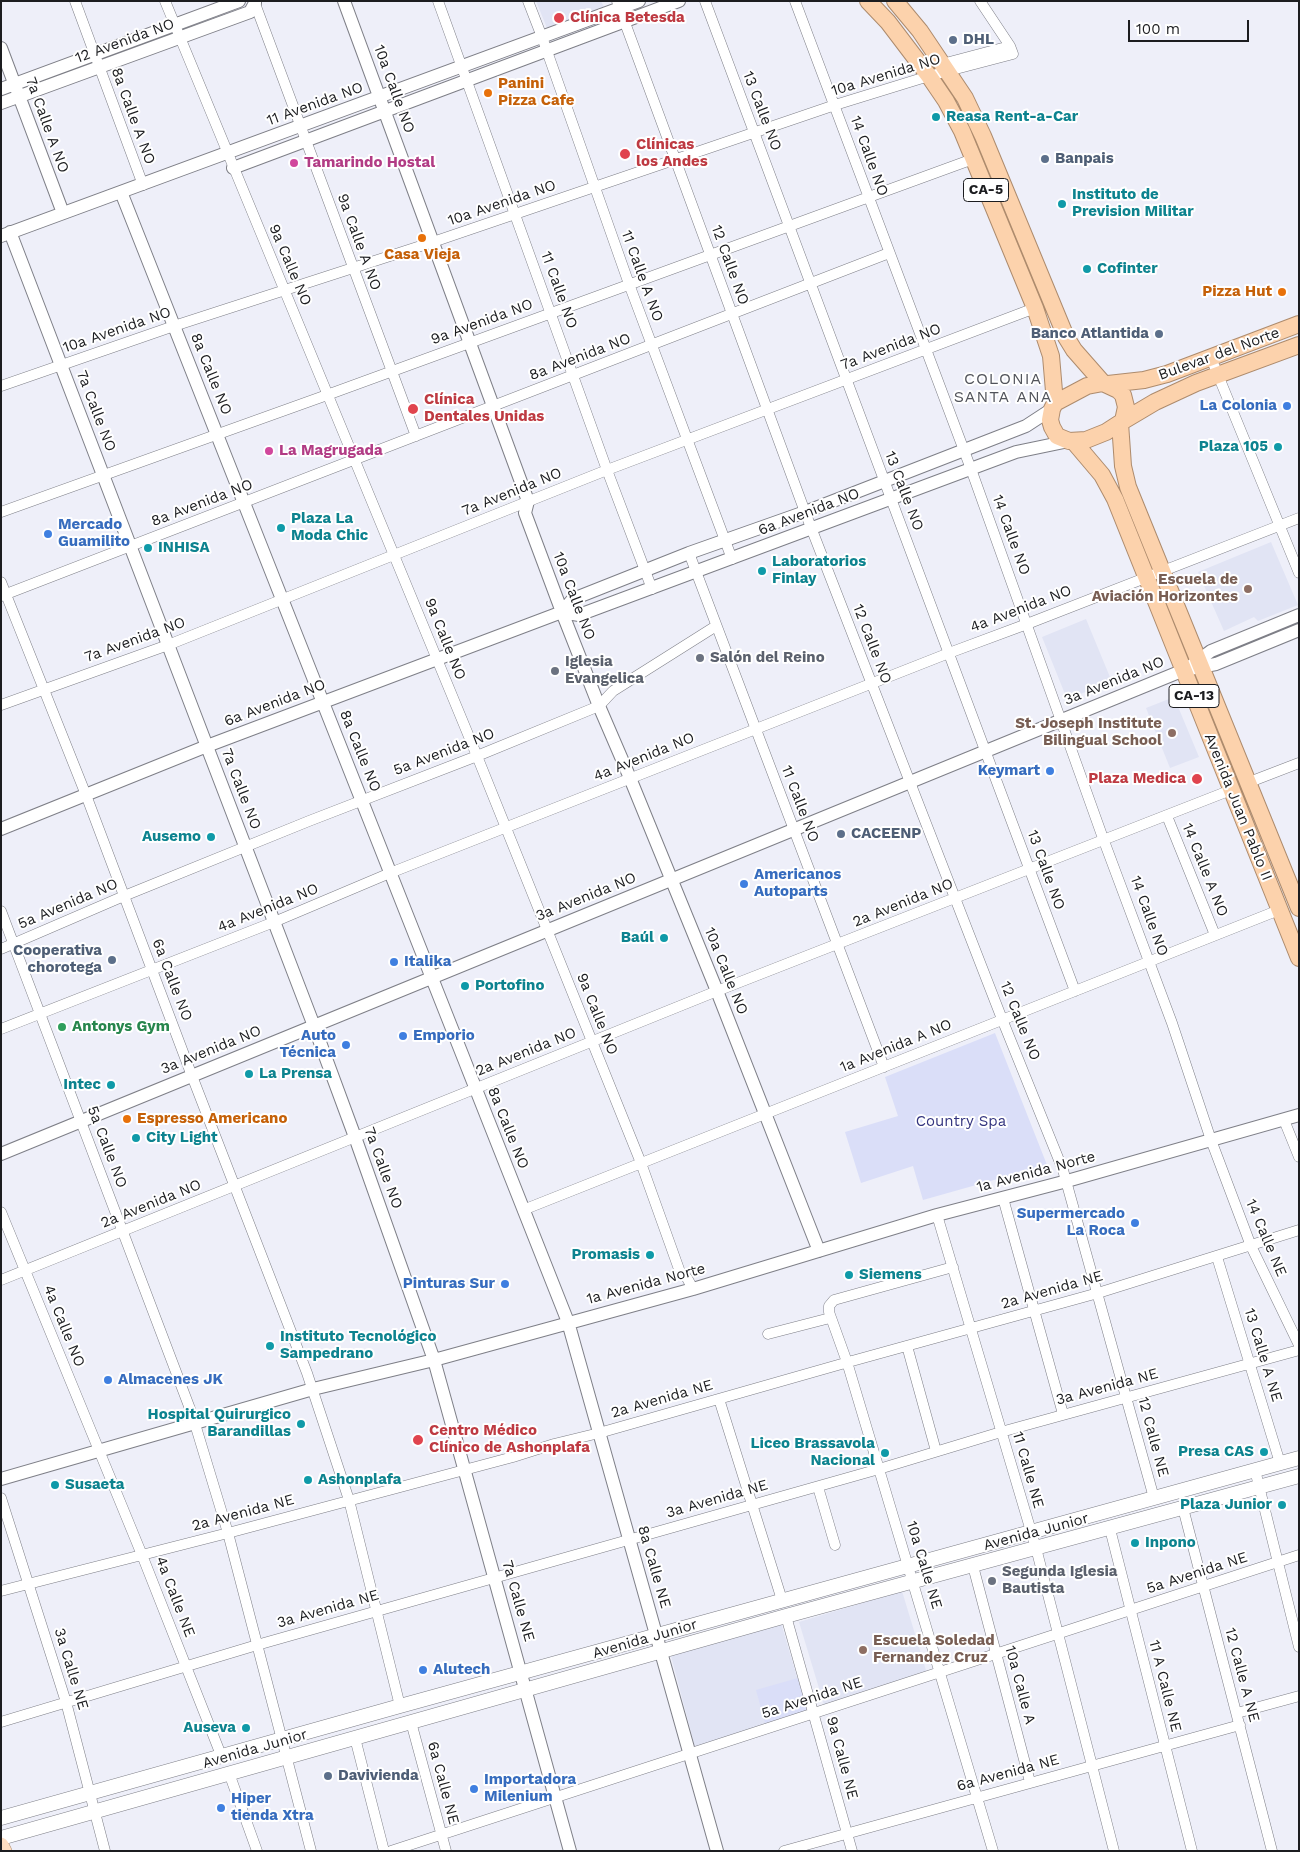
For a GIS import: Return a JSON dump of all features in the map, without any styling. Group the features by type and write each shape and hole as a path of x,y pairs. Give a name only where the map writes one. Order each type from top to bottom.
{"highway":[{"name":"CA-5","path":"868,1 888,22 929,76 950,108 974,159 1034,308 1051,356 1053,406 1050,420 1052,427 1057,436 1071,441"},
{"name":"CA-5","path":"895,1 920,31 965,98 980,128 1066,337 1074,350 1106,383 1123,395 1126,407 1122,422"},
{"path":"974,159 978,158 983,161 1000,201 1018,222"},
{"name":"Bulevar del Norte","path":"1106,383 1144,380 1166,374 1299,324"},
{"name":"Bulevar del Norte","path":"1122,422 1155,402 1196,384 1299,345"},
{"path":"1053,406 1086,386 1106,383"},
{"path":"1071,441 1096,436 1122,422"},
{"name":"Avenida Juan Pablo II","path":"1122,422 1123,466 1128,487 1298,903"},
{"name":"Avenida Juan Pablo II","path":"1071,441 1102,475 1115,499 1299,958"}],"main road":[{"name":"Avenida Junior","path":"1,1818 281,1738 908,1564 1299,1458"},
{"name":"Avenida Junior","path":"1,1838 94,1810 660,1651 1299,1476"},
{"path":"1,1845 4,1851"}],"street":[{"name":"8a Calle A NO","path":"75,1 143,184"},
{"name":"9a Calle NO","path":"165,1 477,756 641,1163 680,1272 688,1278 693,1289"},
{"name":"12 Avenida NO","path":"1,89 239,1"},
{"name":"10a Calle NO","path":"344,1 528,501 525,514 562,612 717,991 818,1251"},
{"name":"11 Calle NO","path":"438,1 607,470 652,588"},
{"name":"11 Calle A NO","path":"528,1 629,284 732,559"},
{"name":"11 Avenida NO","path":"6,234 380,98 542,37 618,5 639,1"},
{"name":"11 Avenida NO","path":"233,168 679,1"},
{"name":"13 Calle NO","path":"705,1 1075,991"},
{"name":"14 Calle NO","path":"795,1 972,469 1104,841 1149,961 1211,1140"},
{"name":"10a Avenida NO","path":"1,386 174,326 434,242 835,105 929,76 945,68 1012,50 980,1"},
{"name":"12 Avenida NO","path":"1,103 250,12 255,2"},
{"name":"9a Calle A NO","path":"255,2 416,436"},
{"name":"12 Calle NO","path":"618,5 811,529 1002,1020 1061,1164 1066,1181"},
{"name":"7a Calle A NO","path":"1,48 63,213"},
{"name":"9a Avenida NO","path":"1,512 328,395 974,159"},
{"name":"8a Calle NO","path":"121,192 568,1322"},
{"name":"7a Calle NO","path":"6,234 61,366 246,847 355,1137 434,1360"},
{"name":"8a Avenida NO","path":"4,595 889,253"},
{"name":"7a Avenida NO","path":"1,705 168,644 607,470 688,441 1034,308"},
{"path":"1211,358 1299,573"},
{"name":"6a Avenida NO","path":"1,829 207,746 562,612 573,599 645,570 805,512 1026,426 1053,406"},
{"name":"6a Avenida NO","path":"562,612 579,615 696,573 1016,452 1071,441"},
{"name":"4a Avenida NO","path":"1,1029 274,922 390,873 630,778 1299,518"},
{"name":"11 Calle NO","path":"689,553 884,1067"},
{"name":"6a Calle NO","path":"1,582 4,595 86,795 313,1389"},
{"name":"3a Avenida NO","path":"1,1154 1184,670 1200,663 1211,651 1299,615"},
{"name":"5a Avenida NO","path":"1,949 124,896 361,799 477,756 599,706 612,691 716,626"},
{"name":"3a Avenida NO","path":"1200,663 1216,664 1299,630"},
{"path":"1248,783 1299,763"},
{"name":"2a Avenida NO","path":"1,1280 717,991 1231,790"},
{"name":"14 Calle A NO","path":"1167,816 1215,935"},
{"name":"1a Avenida A NO","path":"523,1210 1279,910"},
{"name":"5a Calle NO","path":"1,911 194,1423 228,1533 312,1851"},
{"name":"1a Avenida Norte","path":"1,1479 313,1389 434,1360 693,1289 938,1215 1299,1116"},
{"path":"1284,1120 1299,1157"},
{"name":"14 Calle NE","path":"1211,1140 1251,1246 1299,1345"},
{"name":"12 Calle NE","path":"1066,1181 1154,1498"},
{"path":"1003,1198 1063,1414"},
{"name":"4a Calle NO","path":"1,1212 99,1451"},
{"name":"11 Calle NE","path":"938,1215 1036,1548 1114,1851"},
{"name":"2a Avenida NE","path":"1,1590 228,1533 599,1433 847,1362 1098,1294 1299,1230"},
{"name":"13 Calle A NE","path":"1217,1257 1280,1463"},
{"path":"768,1334 830,1318 829,1306 834,1300 953,1267"},
{"name":"10a Calle NE","path":"830,1318 847,1362 993,1851"},
{"name":"8a Calle NE","path":"568,1322 717,1851"},
{"path":"907,1346 936,1451"},
{"name":"3a Avenida NE","path":"1,1722 185,1665 879,1469 1063,1414 1299,1350"},
{"name":"7a Calle NE","path":"434,1360 570,1851"},
{"path":"313,1389 349,1500 400,1706"},
{"path":"719,1399 782,1600"},
{"name":"4a Calle NE","path":"99,1451 221,1755"},
{"path":"1254,1470 1260,1487 1299,1647"},
{"path":"818,1486 835,1545"},
{"name":"3a Calle NE","path":"1,1498 66,1702 105,1851"},
{"name":"12 Calle A NE","path":"1183,1508 1272,1851"},
{"name":"11 A Calle NE","path":"1110,1528 1192,1851"},
{"name":"5a Avenida NE","path":"391,1851 1299,1555"},
{"name":"10a Calle A","path":"973,1566 1030,1782"},
{"name":"9a Calle NE","path":"786,1616 852,1851"},
{"path":"1237,1713 1299,1696"},
{"name":"6a Calle NE","path":"411,1722 446,1851"},
{"name":"6a Avenida NE","path":"784,1851 847,1832 1240,1725"},
{"path":"355,1738 384,1851"},
{"path":"228,1773 257,1851"}],"shaded area":[{"name":"Clínica Betesda","path":"536,1 601,1 604,7 547,28"},
{"name":"Escuela de Aviación Horizontes","path":"1271,542 1298,605 1258,621 1254,617 1224,631 1198,572"},
{"path":"1086,619 1112,682 1067,699 1042,637"},
{"name":"St. Joseph Institute Bilingual School","path":"1174,697 1199,757 1170,768 1146,708"},
{"name":"Escuela Soledad Fernandez Cruz","path":"902,1591 928,1677 825,1708 799,1622"},
{"path":"781,1623 809,1718 696,1751 670,1652"}],"green space":[{"name":"Country Spa","path":"995,1033 1047,1165 923,1200 913,1166 861,1183 845,1132 898,1116 885,1077"},
{"path":"798,1678 807,1711 765,1723 756,1690"}],"place":[{"name":"Clínica Betesda","path":"559,18"},
{"name":"DHL","path":"953,40"},
{"name":"Panini Pizza Cafe","path":"488,93"},
{"name":"Reasa Rent-a-Car","path":"936,117"},
{"name":"Clínicas los Andes","path":"625,154"},
{"name":"Banpais","path":"1045,159"},
{"name":"Tamarindo Hostal","path":"294,163"},
{"name":"Instituto de Prevision Militar","path":"1062,204"},
{"name":"Casa Vieja","path":"422,238"},
{"name":"Cofinter","path":"1087,269"},
{"name":"Pizza Hut","path":"1282,292"},
{"name":"Banco Atlantida","path":"1159,334"},
{"name":"La Colonia","path":"1287,406"},
{"name":"Clínica Dentales Unidas","path":"413,409"},
{"name":"Plaza 105","path":"1278,447"},
{"name":"La Magrugada","path":"269,451"},
{"name":"Plaza La Moda Chic","path":"281,528"},
{"name":"Mercado Guamilito","path":"48,534"},
{"name":"INHISA","path":"148,548"},
{"name":"Laboratorios Finlay","path":"762,571"},
{"name":"Escuela de Aviación Horizontes","path":"1248,589"},
{"name":"Salón del Reino","path":"700,658"},
{"name":"Iglesia Evangelica","path":"555,671"},
{"name":"St. Joseph Institute Bilingual School","path":"1172,733"},
{"name":"Keymart","path":"1050,771"},
{"name":"Plaza Medica","path":"1197,779"},
{"name":"CACEENP","path":"841,834"},
{"name":"Ausemo","path":"211,837"},
{"name":"Americanos Autoparts","path":"744,884"},
{"name":"Baúl","path":"664,938"},
{"name":"Cooperativa chorotega","path":"112,960"},
{"name":"Italika","path":"394,962"},
{"name":"Portofino","path":"465,986"},
{"name":"Antonys Gym","path":"62,1027"},
{"name":"Emporio","path":"403,1036"},
{"name":"Auto Técnica","path":"346,1045"},
{"name":"La Prensa","path":"249,1074"},
{"name":"Intec","path":"111,1085"},
{"name":"Espresso Americano","path":"127,1119"},
{"name":"City Light","path":"136,1138"},
{"name":"Supermercado La Roca","path":"1135,1223"},
{"name":"Promasis","path":"650,1255"},
{"name":"Siemens","path":"849,1275"},
{"name":"Pinturas Sur","path":"505,1284"},
{"name":"Instituto Tecnológico Sampedrano","path":"270,1346"},
{"name":"Almacenes JK","path":"108,1380"},
{"name":"Hospital Quirurgico Barandillas","path":"301,1424"},
{"name":"Centro Médico Clínico de Ashonplafa","path":"418,1440"},
{"name":"Presa CAS","path":"1264,1452"},
{"name":"Liceo Brassavola Nacional","path":"885,1453"},
{"name":"Ashonplafa","path":"308,1480"},
{"name":"Susaeta","path":"55,1485"},
{"name":"Plaza Junior","path":"1282,1505"},
{"name":"Inpono","path":"1135,1543"},
{"name":"Segunda Iglesia Bautista","path":"992,1581"},
{"name":"Escuela Soledad Fernandez Cruz","path":"863,1650"},
{"name":"Alutech","path":"423,1670"},
{"name":"Auseva","path":"246,1728"},
{"name":"Davivienda","path":"328,1776"},
{"name":"Importadora Milenium","path":"474,1789"},
{"name":"Hiper tienda Xtra","path":"221,1808"}],"district":[{"name":"COLONIA SANTA ANA","path":"1003,388"}]}
